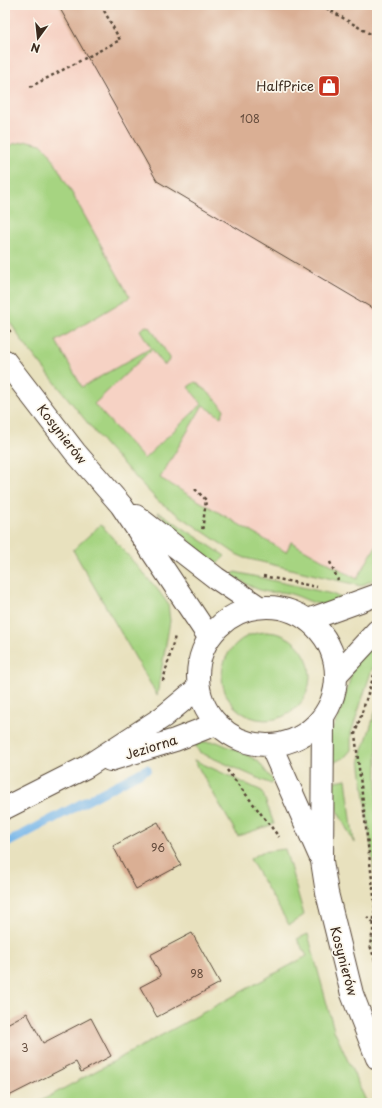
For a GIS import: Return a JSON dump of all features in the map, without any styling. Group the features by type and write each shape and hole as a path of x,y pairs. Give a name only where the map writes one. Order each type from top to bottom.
{"main road":[{"name":"Kosynierów","path":"5,362 75,452 121,505 209,637"},
{"name":"Kosynierów","path":"121,505 216,578 259,607"},
{"path":"308,620 377,596"},
{"path":"259,607 284,609 308,620 323,634 333,654 337,674 333,697 322,718 312,729 300,738 271,746 251,744 232,736 216,724 204,708 198,688 198,662 209,637 222,622 239,612 259,607"},
{"path":"337,674 377,631"},
{"name":"Jeziorna","path":"5,808 86,767 163,717 198,688"},
{"name":"Kosynierów","path":"322,718 322,861 327,893 352,994 377,1058"},
{"name":"Jeziorna","path":"86,767 175,740 216,724"},
{"name":"Kosynierów","path":"271,746 322,861"}],"path":[{"path":"30,87 120,40 101,5"},
{"path":"321,5 377,38"},
{"path":"5,324 13,336"},
{"path":"195,489 206,500 202,537"},
{"path":"330,562 340,585"},
{"path":"257,574 318,588"},
{"path":"162,682 176,630"},
{"path":"374,674 355,734 375,905 374,923 370,945 377,967"},
{"path":"227,770 279,836"},
{"path":"367,917 377,926"}],"shaded area":[{"path":"5,5 377,5 377,568 356,581 201,519 152,481 5,300"}],"green space":[{"path":"28,141 41,144 49,152 130,297 56,341 82,387 151,348 140,330 146,326 150,327 170,358 170,360 164,365 152,349 94,404 144,459 202,404 188,387 195,382 216,399 224,410 221,417 203,405 160,478 286,552 291,542 357,579 377,544 377,586 374,579 361,586 245,558 236,554 158,501 106,446 22,341 5,314 5,151 13,144"},
{"path":"157,512 162,514 225,556 216,565"},
{"path":"100,525 158,590 168,604 170,621 157,695 73,550"},
{"path":"235,572 332,594 343,599 334,603 320,604 285,592 263,591 232,575"},
{"path":"266,632 283,636 297,645 306,659 310,676 306,693 297,707 283,716 266,720 249,716 235,707 226,693 222,676 226,659 235,645 249,636"},
{"path":"369,645 376,657 351,733 351,750 344,758 332,763 330,733 340,714 356,658"},
{"path":"377,707 377,894 360,759"},
{"path":"202,742 217,742 258,761 274,782 271,784 199,752 195,744"},
{"path":"194,760 262,791 274,824 238,836"},
{"path":"346,779 354,843 336,808 332,782"},
{"path":"285,849 304,915 289,925 250,859 262,852"},
{"path":"377,932 377,938 374,939 377,947 377,964 372,940"},
{"path":"308,934 334,1030 367,1103 37,1103 307,956 297,939"}],"building":[{"path":"58,5 377,5 377,311 157,181"},
{"path":"158,822 181,865 136,889 113,846"},
{"path":"192,933 220,983 157,1017 140,987 161,976 150,955"},
{"path":"27,1013 43,1043 91,1018 111,1056 81,1072 76,1062 5,1098 5,1025"}],"waterway":[{"path":"5,844 147,769"}],"place":[{"name":"HalfPrice","path":"329,86"}]}
